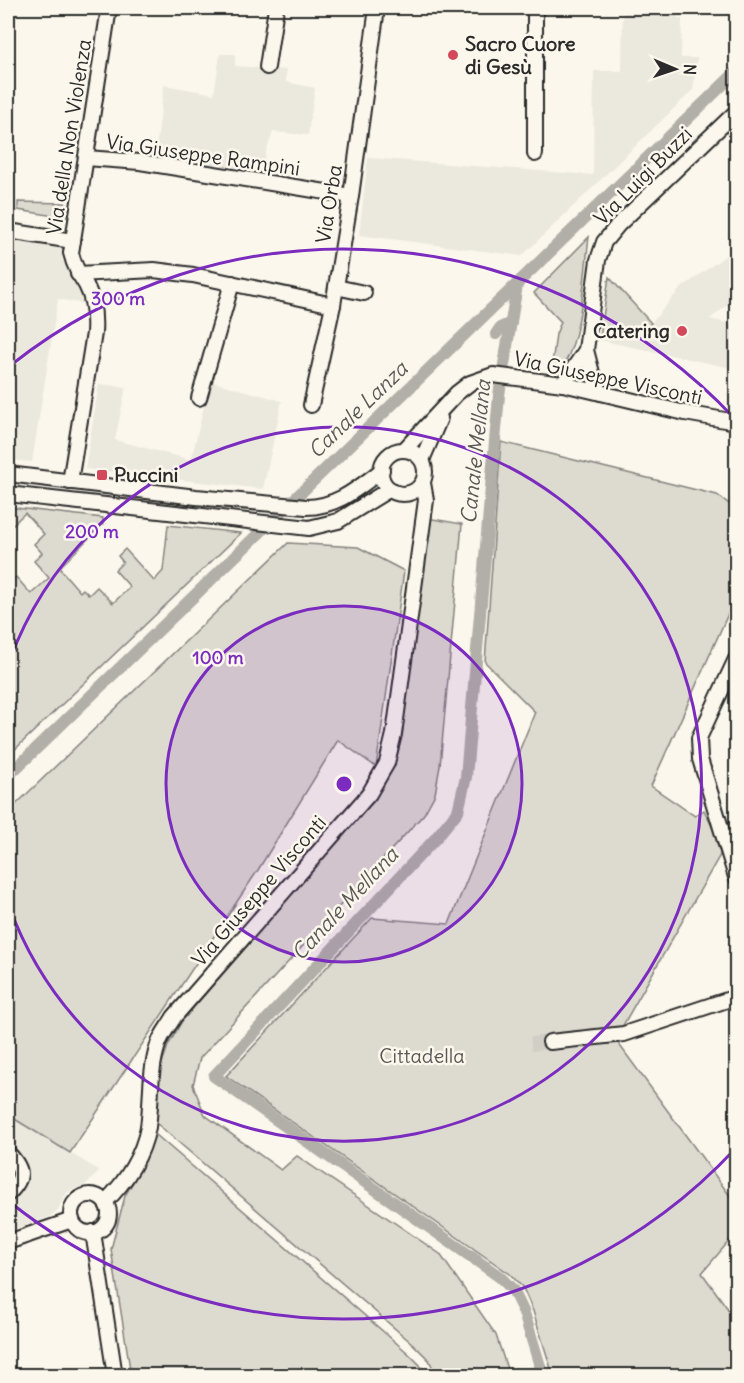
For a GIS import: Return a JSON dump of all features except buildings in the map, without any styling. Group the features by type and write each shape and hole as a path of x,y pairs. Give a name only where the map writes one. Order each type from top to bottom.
{"street":[{"name":"Via della Non Violenza","path":"70,482 94,333 95,311 87,287 78,274 71,254 110,8"},
{"path":"267,67 276,8"},
{"name":"Via Orba","path":"311,405 336,287 377,8"},
{"path":"535,8 536,154"},
{"name":"Via Luigi Buzzi","path":"601,393 592,373 586,350 598,260 604,242 618,225 736,113"},
{"name":"Via Giuseppe Rampini","path":"86,158 152,164 351,196"},
{"path":"8,231 73,241"},
{"path":"78,274 154,270 193,275 333,305"},
{"path":"199,398 232,283"},
{"path":"336,287 364,293"},
{"name":"Via Luigi Buzzi","path":"563,384 586,350"},
{"name":"Via Giuseppe Visconti","path":"404,450 457,393 470,383 493,375 563,384 696,416 736,422"},
{"name":"Via Giuseppe Visconti","path":"422,460 446,405"},
{"path":"405,494 418,489 423,483 425,474 422,460 417,455 404,450 392,453 383,463 385,484 390,489 405,494 417,506 422,521"},
{"path":"8,474 196,497 320,507 342,498 382,470"},
{"name":"Via Giuseppe Visconti","path":"105,1202 115,1192 136,1161 144,1143 148,1126 151,1071 159,1042 174,1017 369,794 387,763 394,734 426,500 423,483"},
{"path":"8,494 309,528 338,521 390,489"},
{"path":"194,516 196,497"},
{"path":"736,659 699,738 700,759 736,877"},
{"path":"550,1042 624,1034 736,998"},
{"path":"8,1153 19,1167 20,1176 8,1194"},
{"path":"94,1195 105,1202 109,1212 107,1223 98,1231 80,1230 72,1220 73,1207 81,1197 94,1195"},
{"path":"8,1242 72,1220"},
{"path":"93,1232 115,1376"}],"shaded area":[{"path":"623,8 678,8 678,18 682,19 681,58 697,58 693,90 522,256 359,235 368,158 593,175 594,71 622,71"},
{"path":"220,54 235,54 235,66 286,70 286,82 315,88 308,135 273,132 262,174 155,158 164,85 214,94"},
{"path":"8,239 63,249 62,259 72,280 80,289 84,304 58,299 32,462 8,460"},
{"path":"736,248 736,298 710,319 736,325 736,369 599,340 600,337 647,328 680,289"},
{"path":"210,381 282,401 263,489 85,469 99,384 126,387 115,440 191,460"},
{"path":"8,1115 100,1171 85,1185 69,1191 58,1210 49,1217 8,1231"}],"green space":[{"path":"18,202 65,203 68,207 67,218 18,210"},
{"path":"589,237 580,311 571,350 564,364 555,373 551,372 556,334 561,322 534,293"},
{"path":"609,277 651,323 647,328 600,337"},
{"name":"Cittadella","path":"501,442 717,495 736,509 736,596 651,786 695,816 704,810 719,841 720,855 622,1027 550,1037 551,1049 618,1043 736,1204 736,1233 702,1273 736,1320 736,1375 553,1375 533,1311 523,1288 510,1274 226,1076 372,918 449,924 535,712 485,662"},
{"path":"8,507 103,518 103,524 61,566 61,570 80,592 83,589 89,595 97,587 113,603 130,587 115,570 123,562 118,556 125,549 154,581 163,571 168,525 241,533 8,756 8,585 16,577 31,594 49,578 34,561 42,553 34,544 44,534 25,513 8,529"},
{"path":"427,518 462,524 440,766 435,794 424,814 200,1058 193,1085 205,1115 281,1170 297,1156 440,1254 496,1335 509,1375 436,1375 429,1360 414,1345 155,1122 159,1072 168,1046 182,1021 374,798 394,766 402,735"},
{"path":"288,543 358,547 404,571 376,767 338,740 258,870 70,1153 8,1115 8,812"},
{"path":"155,1134 408,1353 420,1365 424,1375 131,1375 111,1249 125,1196 145,1161"}],"waterway":[{"name":"Canale Lanza","path":"8,776 736,72"},
{"name":"Canale Mellana","path":"517,285 499,395 466,777 458,811 435,839 214,1076 500,1277 513,1290 524,1313 543,1376"},
{"path":"496,334 500,328 511,323"}],"tunnel":[{"path":"531,1044 550,1042"}],"place":[{"name":"Sacro Cuore di Gesù","path":"453,55"},
{"name":"Catering","path":"682,331"},
{"name":"Puccini","path":"102,475"}]}
